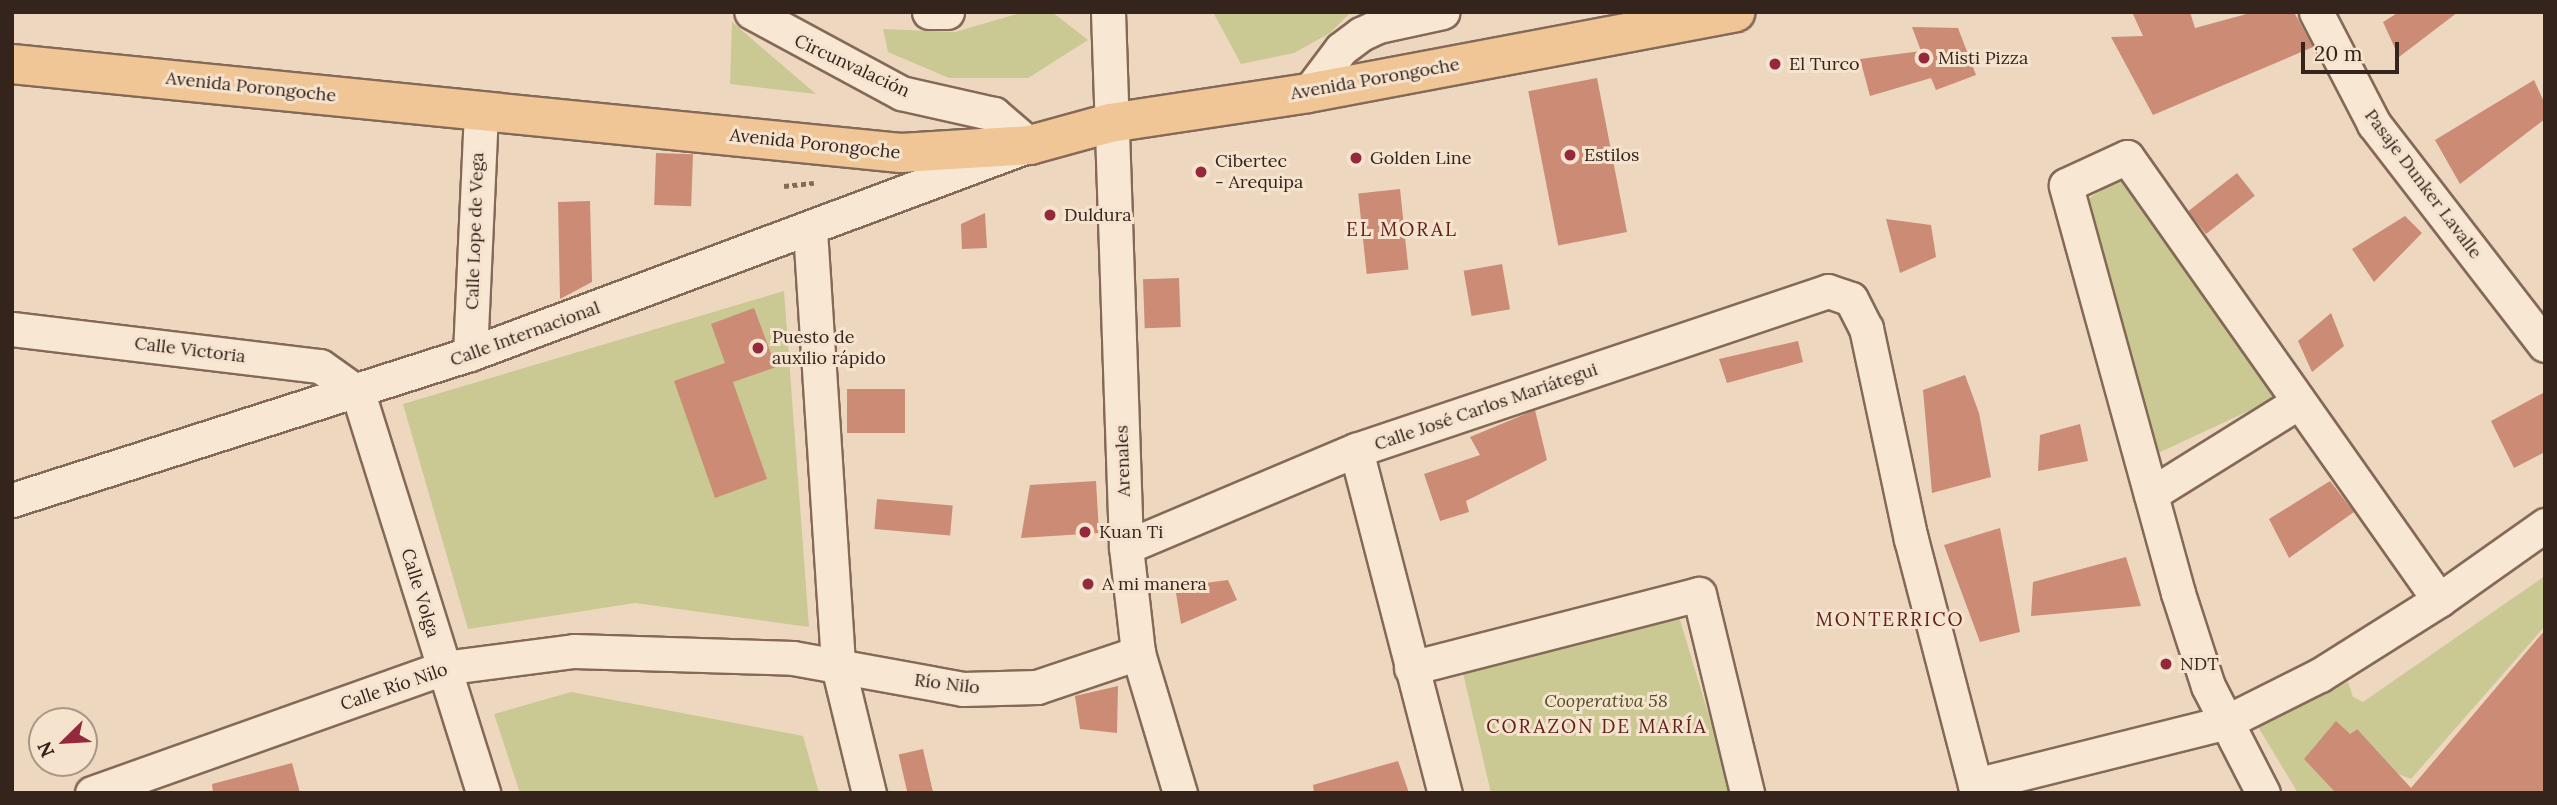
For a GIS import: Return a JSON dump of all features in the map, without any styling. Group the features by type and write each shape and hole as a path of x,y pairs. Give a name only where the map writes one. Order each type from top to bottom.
{"main road":[{"name":"Avenida Porongoche","path":"12,64 901,153 1030,145 1110,123 1308,93 1735,12"}],"street":[{"name":"Circunvalación","path":"751,12 901,93 994,114 1030,145"},
{"path":"929,12 947,12"},
{"name":"Arenales","path":"1108,12 1112,37 1110,123 1126,547 1138,653 1180,793"},
{"path":"1308,93 1341,49 1361,34 1378,26 1443,12"},
{"name":"Pasaje Dunker Lavalle","path":"2316,12 2374,124 2545,345"},
{"name":"Calle Lope de Vega","path":"470,354 481,109"},
{"name":"Calle Internacional","path":"12,500 358,393 470,354 810,230 1030,145"},
{"path":"2263,793 2224,723 2183,607 2066,185 2127,157 2439,600"},
{"path":"810,230 838,666 869,793"},
{"name":"Calle José Carlos Mariátegui","path":"1126,547 1356,450 1828,291 1851,299 1866,328 1912,539 1976,789"},
{"name":"Calle Victoria","path":"12,329 320,366 358,393"},
{"name":"Calle Volga","path":"358,393 483,793"},
{"path":"2151,494 2299,402"},
{"path":"1356,450 1445,793"},
{"path":"1976,789 2224,723 2320,676 2439,600 2545,525"},
{"path":"1411,668 1699,594 1747,793"},
{"name":"Calle Río Nilo","path":"92,793 170,781 443,668 574,651 793,658"},
{"name":"Río Nilo","path":"793,658 962,689 1037,687 1138,653"}],"green space":[{"path":"1024,12 1052,12 1088,40 1028,78 949,78 888,52 883,29 955,32"},
{"path":"1213,12 1351,12 1330,33 1294,53 1241,64"},
{"path":"732,22 816,94 730,84"},
{"path":"2130,171 2285,394 2156,454 2079,205"},
{"path":"784,291 809,627 635,603 468,629 403,404"},
{"path":"2545,576 2545,626 2411,779 2398,774 2356,729 2350,734 2336,793 2298,793 2254,720 2296,708 2348,682 2353,697 2363,702"},
{"name":"Cooperativa 58","path":"1671,590 1732,793 1491,793 1456,643"},
{"path":"571,692 803,736 819,793 520,793 494,714"}],"building":[{"path":"2132,12 2190,12 2195,28 2254,12 2294,12 2313,47 2153,115 2111,37 2143,36"},
{"path":"2399,12 2458,12 2399,57 2383,22"},
{"path":"1912,27 1958,28 1976,75 1936,90 1931,78 1870,96 1860,59 1921,51"},
{"path":"1597,78 1627,232 1558,245 1528,91"},
{"path":"2534,80 2545,104 2545,119 2460,184 2435,140"},
{"path":"656,153 693,154 691,206 654,205"},
{"path":"2237,173 2255,196 2206,234 2188,211"},
{"path":"1400,189 1408,270 1367,274 1358,193"},
{"path":"590,201 592,282 560,299 558,202"},
{"path":"985,213 987,248 962,249 961,224"},
{"path":"2405,216 2422,233 2374,282 2352,249"},
{"path":"1886,219 1931,225 1936,257 1900,273"},
{"path":"1502,264 1510,309 1472,316 1464,271"},
{"path":"1179,278 1181,327 1145,328 1143,279"},
{"path":"754,308 776,367 733,382 767,479 715,498 674,381 725,363 711,324"},
{"path":"2331,313 2344,346 2312,372 2298,341"},
{"path":"1798,341 1803,362 1727,383 1719,359"},
{"path":"1965,375 1979,413 1991,477 1932,493 1923,390"},
{"path":"847,389 905,389 905,433 847,433"},
{"path":"2545,392 2545,452 2514,468 2491,421"},
{"path":"1535,410 1547,460 1466,501 1469,512 1440,521 1424,474 1480,455 1470,437"},
{"path":"2080,424 2088,461 2038,471 2040,435"},
{"path":"1096,481 1099,533 1021,538 1030,485"},
{"path":"2330,481 2354,512 2289,558 2269,519"},
{"path":"877,499 953,506 950,536 874,529"},
{"path":"2000,528 2020,632 1980,642 1944,545"},
{"path":"2126,557 2141,606 2031,616 2033,582"},
{"path":"1228,580 1237,600 1181,624 1175,587"},
{"path":"2545,630 2545,793 2336,793 2304,759 2336,721 2350,734 2357,729 2411,788"},
{"path":"1118,686 1117,733 1080,729 1075,696"},
{"path":"923,749 933,793 908,793 899,755"},
{"path":"1398,761 1409,793 1314,793 1313,785"},
{"path":"292,763 300,793 213,793 212,784"}],"place":[{"name":"Misti Pizza","path":"1924,58"},
{"name":"El Turco","path":"1775,64"},
{"name":"Estilos","path":"1570,155"},
{"name":"Golden Line","path":"1356,158"},
{"name":"Cibertec - Arequipa","path":"1201,172"},
{"name":"Duldura","path":"1050,215"},
{"name":"Puesto de auxilio rápido","path":"758,348"},
{"name":"Kuan Ti","path":"1085,532"},
{"name":"A mi manera","path":"1088,584"},
{"name":"NDT","path":"2166,664"}],"district":[{"name":"EL MORAL","path":"1402,230"},
{"name":"MONTERRICO","path":"1890,620"},
{"name":"CORAZON DE MARÍA","path":"1597,727"}]}
